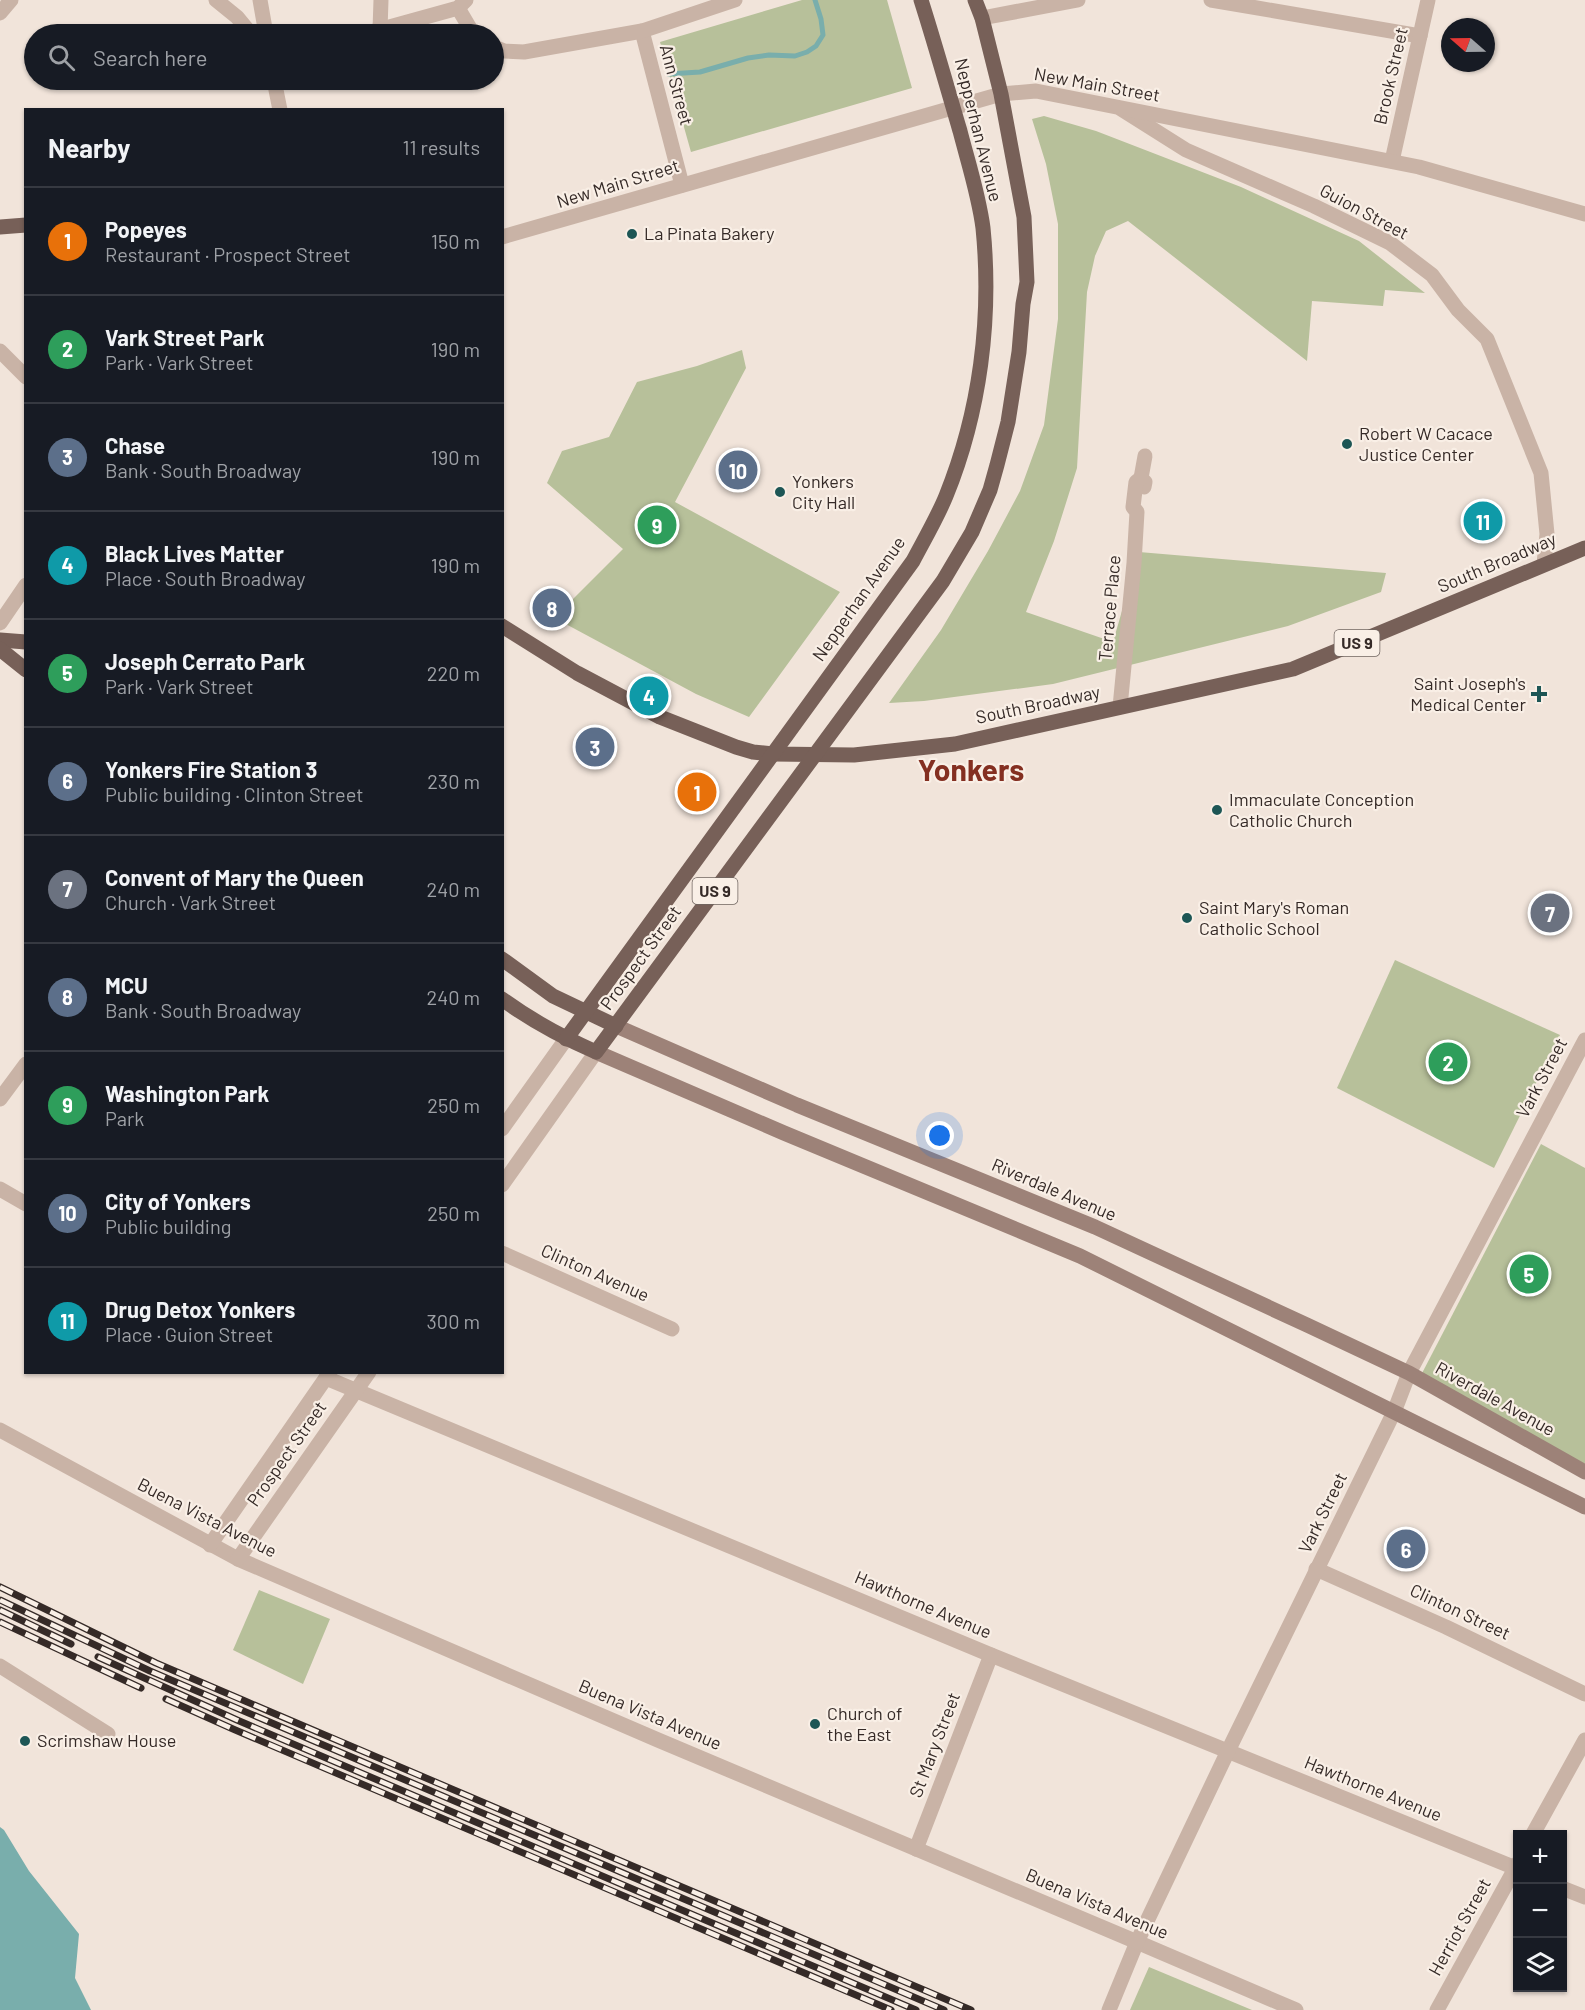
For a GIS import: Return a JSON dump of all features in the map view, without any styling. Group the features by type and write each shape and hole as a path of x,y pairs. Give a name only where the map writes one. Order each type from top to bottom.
{"main road":[{"name":"Nepperhan Avenue","path":"773,754 913,561 945,499 958,464 976,393 983,351 986,305 983,227 970,167 946,79 921,0"},
{"name":"Nepperhan Avenue","path":"813,755 943,581 972,532 990,490 1008,422 1027,282 1024,217 1001,94 982,18 975,0"},
{"path":"0,227 24,225"},
{"name":"South Broadway","path":"504,627 577,673 660,717 736,747 773,754 854,755 955,744 1293,669 1585,548"},
{"path":"0,640 24,642"},
{"path":"0,649 24,668"},
{"name":"Prospect Street","path":"566,1039 773,754"},
{"name":"Prospect Street","path":"596,1052 813,755"},
{"name":"Riverdale Avenue","path":"504,960 553,996 586,1013 797,1104 1095,1227 1409,1373 1585,1472"},
{"path":"504,1000 532,1021 566,1039 784,1133 1080,1256 1585,1507"}],"street":[{"path":"0,13 11,0"},
{"path":"216,0 242,24"},
{"path":"260,0 264,24"},
{"path":"380,24 381,0"},
{"path":"504,51 524,52 642,31 735,0"},
{"path":"982,18 1077,0"},
{"path":"1211,0 1420,36"},
{"name":"Brook Street","path":"1392,161 1428,0"},
{"path":"395,24 438,7 462,4 469,24"},
{"name":"Ann Street","path":"642,31 682,184"},
{"path":"276,90 280,108"},
{"name":"New Main Street","path":"504,236 1001,94 1036,91 1392,161 1585,214"},
{"name":"Guion Street","path":"1119,107 1186,150 1390,243 1431,275 1458,310 1487,339 1541,473 1547,534 1544,564"},
{"path":"0,351 24,375"},
{"name":"Terrace Place","path":"1120,707 1134,563 1137,512 1133,507 1136,482 1141,478 1145,456"},
{"path":"0,623 24,588"},
{"name":"Prospect Street","path":"504,1126 566,1039"},
{"name":"Vark Street","path":"1109,2010 1137,1942 1394,1412 1409,1373 1580,1060 1585,1040"},
{"name":"Prospect Street","path":"504,1182 596,1052"},
{"path":"0,1099 24,1067"},
{"path":"0,1189 24,1203"},
{"name":"Clinton Avenue","path":"504,1254 672,1329"},
{"name":"Prospect Street","path":"210,1545 324,1374"},
{"name":"Hawthorne Avenue","path":"324,1374 356,1390 991,1655 1513,1865"},
{"name":"Prospect Street","path":"238,1559 368,1374"},
{"name":"Buena Vista Avenue","path":"0,1430 238,1559 1296,2010"},
{"name":"Clinton Street","path":"1316,1569 1446,1627 1585,1694"},
{"name":"St Mary Street","path":"916,1849 991,1655"},
{"path":"0,1666 108,1734"},
{"path":"1535,1830 1585,1740"},
{"name":"Herriot Street","path":"1437,2010 1513,1874"},
{"path":"1567,1890 1585,1897"}],"green space":[{"path":"802,0 887,0 912,88 691,152 660,42"},
{"path":"1044,116 1096,131 1241,187 1359,241 1425,293 1385,290 1383,306 1312,301 1307,361 1128,221 1106,231 1095,256 1087,292 1077,468 1054,541 1026,612 1113,642 1139,552 1386,573 1381,592 1288,626 1053,684 924,701 889,703 941,630 988,551 1020,491 1044,425 1058,319 1058,224 1046,164 1032,119"},
{"path":"742,350 746,368 675,502 840,592 749,717 696,694 562,622 556,616 623,549 547,483 562,451 609,437 637,382 697,366"},
{"path":"1395,960 1560,1035 1494,1168 1337,1088"},
{"path":"1541,1144 1585,1168 1585,1464 1419,1379"},
{"path":"259,1590 330,1619 303,1684 233,1650"},
{"path":"1149,1967 1252,2010 1130,2010"}],"water":[{"path":"0,1827 29,1871 79,1934 75,1978 91,2010 0,2010"}],"waterway":[{"path":"668,74 700,72 748,58 769,55 795,56 807,52 816,46 823,35 815,0"}],"railway":[{"path":"0,1587 156,1663 971,2010"},
{"path":"0,1600 150,1671 944,2010"},
{"path":"0,1610 71,1644"},
{"path":"0,1622 141,1688"},
{"path":"98,1657 237,1720 916,2010"},
{"path":"166,1699 891,2010"}],"place":[{"name":"La Pinata Bakery","path":"632,234"},
{"name":"Robert W Cacace Justice Center","path":"1347,444"},
{"name":"City of Yonkers","path":"738,470"},
{"name":"Yonkers City Hall","path":"780,492"},
{"name":"Drug Detox Yonkers","path":"1483,521"},
{"name":"Washington Park","path":"657,525"},
{"name":"MCU","path":"552,608"},
{"name":"Saint Joseph's Medical Center","path":"1539,694"},
{"name":"Black Lives Matter","path":"649,696"},
{"name":"Chase","path":"595,747"},
{"name":"Popeyes","path":"697,792"},
{"name":"Immaculate Conception Catholic Church","path":"1217,810"},
{"name":"Convent of Mary the Queen","path":"1550,913"},
{"name":"Saint Mary's Roman Catholic School","path":"1187,918"},
{"name":"Vark Street Park","path":"1448,1062"},
{"name":"Joseph Cerrato Park","path":"1529,1274"},
{"name":"Yonkers Fire Station 3","path":"1406,1549"},
{"name":"Church of the East","path":"815,1724"},
{"name":"Scrimshaw House","path":"25,1741"}],"district":[{"name":"Yonkers","path":"971,771"}]}
